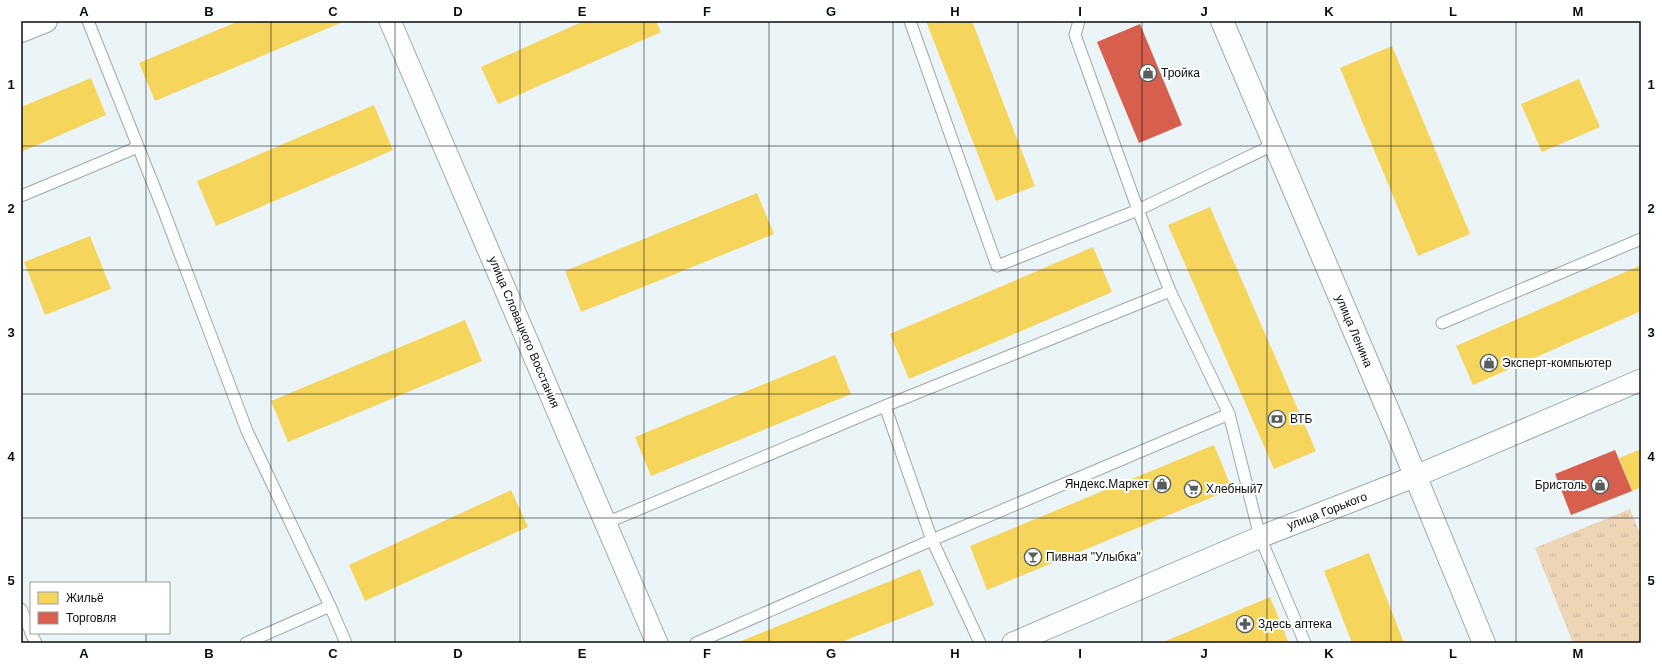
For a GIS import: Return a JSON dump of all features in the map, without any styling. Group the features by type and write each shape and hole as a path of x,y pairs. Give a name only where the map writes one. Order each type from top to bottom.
{"main road":[{"path":"21,31 46,21"},
{"name":"улица Ленина","path":"1222,21 1416,476 1484,643"}],"street":[{"name":"улица Словацкого Восстания","path":"390,21 657,643"},
{"name":"улица Горького","path":"1013,643 1260,537 1416,476 1641,380"}],"lane":[{"path":"88,21 247,431 346,643"},
{"path":"910,21 997,266 1138,210 1275,144"},
{"path":"1079,21 1075,35 1138,210 1170,290 1229,414 1260,537 1305,643"},
{"path":"21,196 138,147"},
{"path":"1442,323 1641,240"},
{"path":"606,523 885,406 1170,290"},
{"path":"885,406 932,540 980,643"},
{"path":"696,643 932,540 1229,414"},
{"path":"246,643 330,606"},
{"path":"21,609 30,631"},
{"path":"32,634 36,643"}],"green space":[{"path":"1630,509 1641,536 1641,643 1573,643 1535,548"}],"building: Жильё":[{"path":"239,21 345,21 155,101 139,63"},
{"path":"584,21 656,21 661,32 498,104 481,67"},
{"path":"926,21 972,21 1035,186 996,201"},
{"path":"1392,46 1470,234 1418,256 1340,68"},
{"path":"91,78 106,115 21,152 21,107"},
{"path":"1579,79 1600,127 1542,152 1521,104"},
{"path":"374,105 393,150 216,226 197,181"},
{"path":"757,193 774,234 581,312 565,271"},
{"path":"1210,207 1316,451 1274,469 1168,225"},
{"path":"90,236 111,289 45,315 24,262"},
{"path":"1093,247 1112,292 909,379 890,334"},
{"path":"1641,265 1641,311 1473,385 1456,346"},
{"path":"465,320 482,361 288,442 271,401"},
{"path":"835,355 851,394 651,476 635,437"},
{"path":"1214,445 1232,489 987,590 970,546"},
{"path":"1641,449 1641,487 1632,491 1619,458"},
{"path":"511,490 528,527 365,601 349,565"},
{"path":"1369,553 1404,643 1352,643 1324,571"},
{"path":"920,569 934,605 839,643 736,643"},
{"path":"1270,597 1288,641 1282,643 1161,643"}],"building: Торговля":[{"path":"1140,24 1182,125 1139,143 1097,42"},
{"path":"1615,450 1632,491 1571,515 1555,474"}],"place":[{"name":"Тройка","path":"1148,73"},
{"name":"Эксперт-компьютер","path":"1489,363"},
{"name":"ВТБ","path":"1277,419"},
{"name":"Яндекс.Маркет","path":"1162,484"},
{"name":"Бристоль","path":"1600,485"},
{"name":"Хлебный7","path":"1193,489"},
{"name":"Пивная \"Улыбка\"","path":"1033,557"},
{"name":"Здесь аптека","path":"1245,624"}]}
